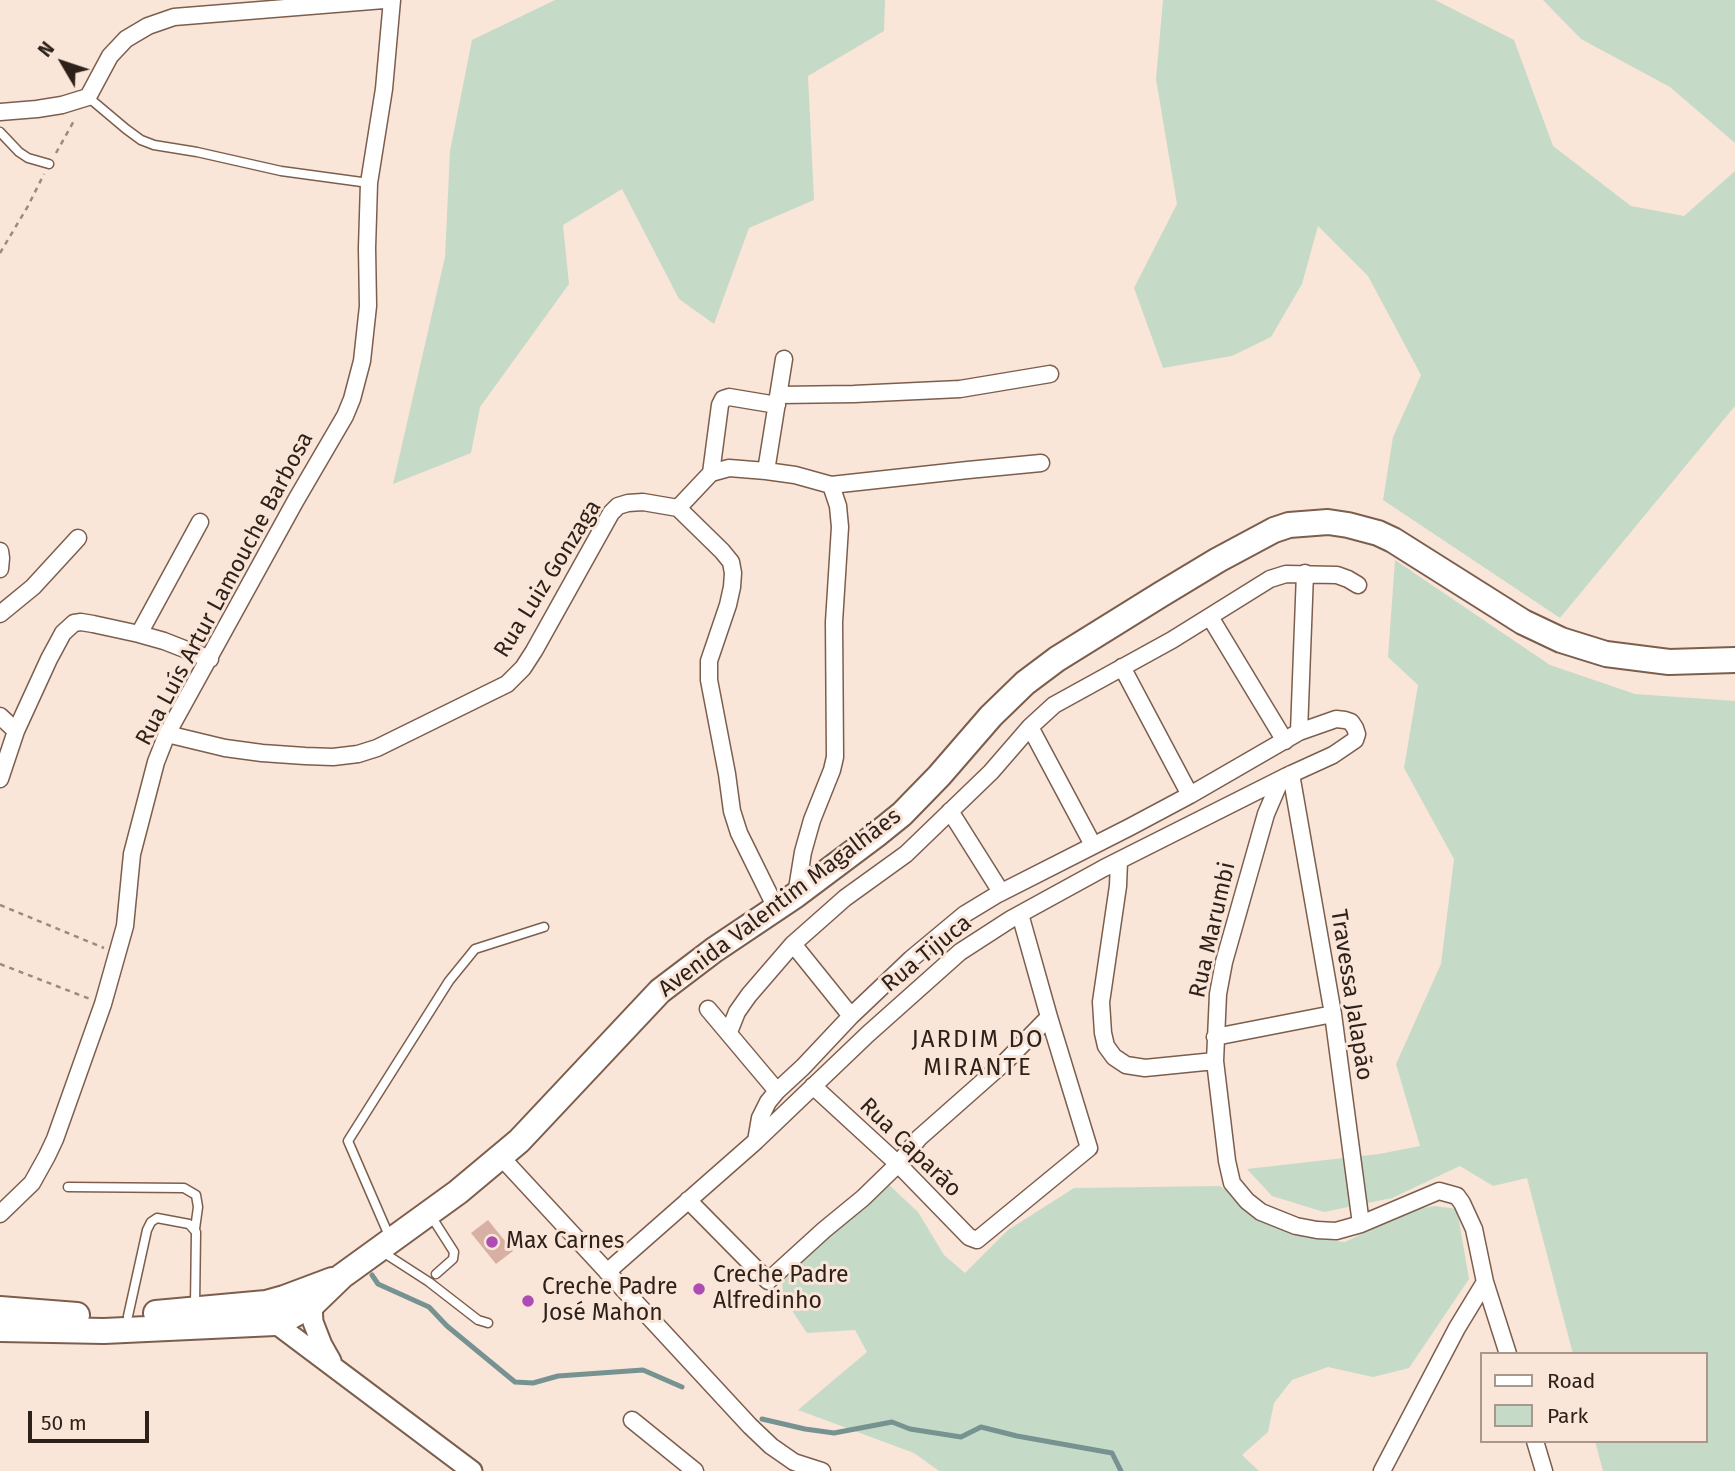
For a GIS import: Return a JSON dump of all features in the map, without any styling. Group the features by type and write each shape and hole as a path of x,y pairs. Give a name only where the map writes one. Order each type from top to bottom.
{"main road":[{"name":"Avenida Valentim Magalhães","path":"0,1309 59,1315 128,1315 195,1310 270,1313 288,1318 309,1297 430,1213 501,1157 539,1122 660,991 902,814 991,716 1025,683 1056,659 1218,560 1274,530 1289,525 1328,522 1378,533 1514,617 1561,640 1606,654 1669,662 1735,660"},
{"name":"Avenida Valentim Magalhães","path":"0,1329 104,1331 270,1313"}],"street":[{"path":"0,113 62,105 88,97 110,57 126,39 148,26 174,18 384,0"},
{"name":"Rua Luís Artur Lamouche Barbosa","path":"0,1214 32,1183 47,1156 103,1004 125,926 132,854 156,762 167,734 352,399 362,361 368,306 369,183 384,89 392,0"},
{"path":"766,471 784,359"},
{"path":"711,473 720,405 723,399 729,397 778,400 960,389 1050,374"},
{"path":"786,901 739,833 732,811 709,680 709,661 732,587 731,562 678,508 711,473 729,468 795,475 831,485 1041,463"},
{"path":"786,901 835,757 834,622 840,527 838,506 831,485"},
{"name":"Rua Luiz Gonzaga","path":"167,734 225,748 294,756 333,757 377,748 507,684 523,668 611,513 618,506 643,502 678,508"},
{"path":"139,634 200,522"},
{"path":"0,614 33,587 78,538"},
{"path":"0,551 0,569"},
{"path":"756,1141 760,1118 777,1091 851,1016 934,938 965,914 1000,892 1190,795 1299,732 1305,573"},
{"path":"729,1032 737,1012 749,995 793,944 845,898 906,854 991,772 1030,727 1054,705 1172,640 1270,579 1286,574 1337,575 1358,585"},
{"path":"1210,617 1284,741"},
{"path":"0,779 16,732 49,659 63,633 74,623 81,622 139,634 209,659"},
{"path":"1122,667 1190,795"},
{"path":"0,716 16,732"},
{"name":"Rua Tijuca","path":"607,1272 756,1141 868,1034 960,952 1020,914 1119,861 1333,755 1355,740 1357,734 1351,722 1336,719 1299,732"},
{"path":"1030,727 1093,845"},
{"name":"Travessa Jalapão","path":"1286,777 1333,1014 1361,1224"},
{"name":"Rua Marumbi","path":"1286,777 1266,814 1224,962 1218,994 1215,1060 1232,1183 1247,1201 1261,1212 1296,1226 1336,1231 1361,1224 1439,1191 1457,1196 1474,1229 1485,1282 1507,1352"},
{"path":"950,811 1000,892"},
{"path":"1119,861 1118,886 1101,1002 1106,1046 1114,1057 1126,1065 1145,1068 1215,1060"},
{"path":"688,1200 768,1281 863,1198 898,1164 919,1138 1005,1062 1049,1017 1020,914"},
{"path":"793,944 851,1016"},
{"path":"708,1009 777,1091"},
{"path":"1216,1037 1333,1014"},
{"name":"Rua Caparão","path":"813,1086 898,1164 969,1237 977,1240 1089,1148 1049,1017"},
{"path":"501,1157 741,1417 771,1446 794,1462 822,1471"},
{"path":"1382,1471 1457,1328 1485,1282"},
{"path":"309,1297 317,1333 335,1368"},
{"path":"270,1313 453,1463 472,1471"},
{"path":"632,1420 695,1471"},
{"path":"1536,1443 1544,1471"}],"lane":[{"path":"88,97 126,130 154,145 281,171 369,183"},
{"path":"0,132 28,159 50,163"},
{"path":"488,1323 478,1320 385,1245 348,1141 449,981 475,949 544,927"},
{"path":"68,1187 184,1188 196,1195 198,1207 194,1228"},
{"path":"430,1213 454,1252 453,1259 436,1274"},
{"path":"128,1315 147,1230 157,1217 189,1224 197,1235 195,1310"}],"path":[{"path":"0,242 3,248"},
{"path":"0,905 117,953"},
{"path":"0,964 103,1004"}],"green space":[{"path":"555,0 885,0 884,31 808,76 814,200 749,228 714,324 679,299 622,189 563,225 569,284 480,407 471,453 393,484 445,257 450,151 472,40"},
{"path":"1163,0 1435,0 1514,40 1553,146 1631,206 1684,216 1735,171 1735,406 1560,618 1383,500 1393,437 1421,375 1368,276 1318,226 1302,284 1271,337 1232,356 1163,368 1134,288 1177,204 1156,79"},
{"path":"1543,0 1735,0 1735,143 1670,87 1581,39"},
{"path":"1395,560 1550,665 1635,694 1735,701 1735,1471 1603,1471 1596,1443 1707,1443 1707,1352 1572,1352 1527,1178 1493,1186 1460,1166 1392,1198 1324,1212 1272,1196 1247,1169 1379,1154 1420,1146 1396,1064 1441,964 1454,859 1404,768 1418,685 1388,657"},
{"path":"887,1183 918,1212 944,1255 965,1273 1008,1230 1074,1188 1220,1186 1276,1226 1304,1237 1345,1242 1411,1210 1435,1206 1457,1209 1469,1279 1409,1368 1373,1377 1328,1367 1292,1380 1274,1403 1268,1432 1242,1455 1259,1471 939,1471 914,1453 798,1410 867,1352 855,1330 807,1333 783,1297 782,1281"}],"building":[{"name":"Max Carnes","path":"488,1220 513,1251 496,1264 471,1233"}],"waterway":[{"path":"372,1275 378,1284 429,1307 447,1326 515,1382 533,1383 558,1376 643,1370 682,1387"},
{"path":"762,1419 834,1433 892,1422 910,1429 961,1437 981,1427 1112,1453 1121,1471"}],"place":[{"name":"Max Carnes","path":"492,1242"},
{"name":"Creche Padre Alfredinho","path":"699,1289"},
{"name":"Creche Padre José Mahon","path":"528,1301"}],"district":[{"name":"JARDIM DO MIRANTE","path":"978,1054"}]}
